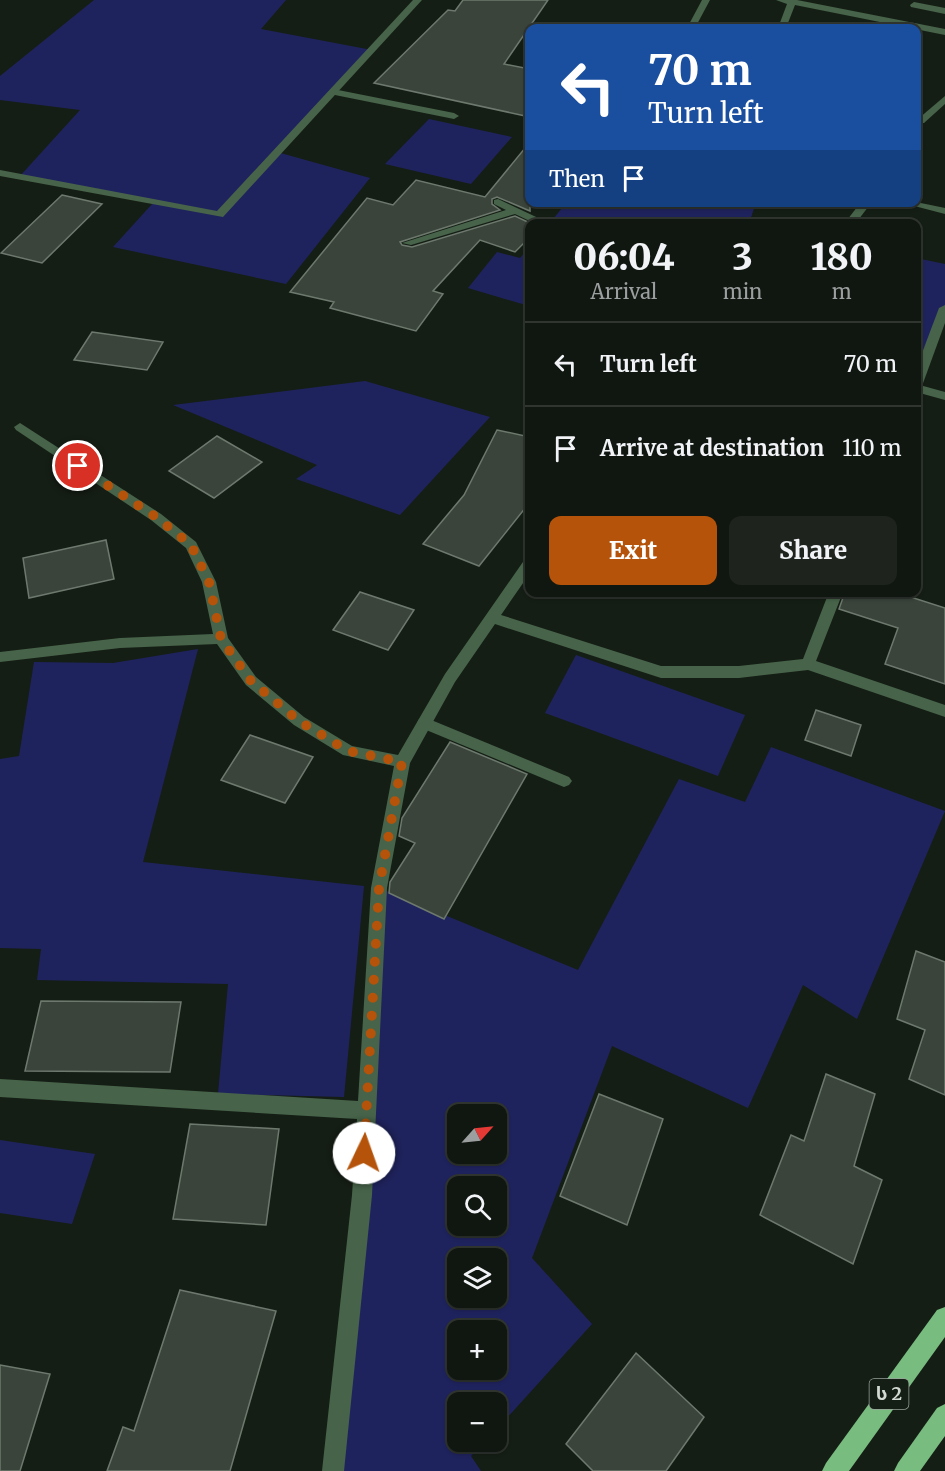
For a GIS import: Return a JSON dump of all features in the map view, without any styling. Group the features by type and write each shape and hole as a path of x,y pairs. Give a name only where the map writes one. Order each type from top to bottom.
{"highway":[{"name":"ს 2","path":"834,1471 945,1318"},
{"path":"906,1471 945,1416"}],"street":[{"path":"0,172 219,215 418,0"},
{"path":"693,24 706,0"},
{"path":"780,0 906,24"},
{"path":"783,24 792,1"},
{"path":"914,5 945,11"},
{"path":"921,27 945,32"},
{"path":"333,92 454,116"},
{"path":"921,120 945,99"},
{"path":"498,202 535,219"},
{"path":"921,206 945,211"},
{"path":"853,219 863,207"},
{"path":"407,243 516,210"},
{"path":"921,373 945,308"},
{"path":"921,389 945,396"},
{"path":"20,427 156,517 191,545 209,582 221,639 251,681 299,721 348,751 402,762"},
{"path":"333,1471 362,1195 379,888 402,762 450,678 525,569"},
{"path":"808,664 834,597"},
{"path":"490,617 661,672 739,672 808,664 945,711"},
{"path":"0,657 120,643 221,639"},
{"path":"424,723 564,781"},
{"path":"0,1088 366,1111"}],"shaded area":[{"path":"94,0 286,0 261,29 372,50 277,152 370,178 286,284 113,247 153,203 20,176 80,110 0,100 0,76"},
{"path":"429,119 512,137 471,184 385,164"},
{"path":"563,207 755,207 750,219 553,219"},
{"path":"497,252 520,258 525,252 525,305 468,288"},
{"path":"921,259 945,264 945,308 921,373"},
{"path":"365,381 490,417 400,515 296,479 317,465 173,405"},
{"path":"198,649 143,862 364,886 344,1097 218,1094 228,984 37,980 41,949 0,948 0,759 19,756 34,662 113,663"},
{"path":"576,655 745,715 718,776 545,713"},
{"path":"771,747 945,811 857,1019 803,985 748,1108 612,1046 532,1258 592,1324 507,1418 507,1392 447,1392 447,1452 475,1452 471,1456 481,1471 334,1471 379,888 578,970 679,779 745,802"},
{"path":"0,1140 95,1154 72,1224 0,1213"}],"building":[{"path":"463,0 548,0 532,24 525,24 525,33 504,64 525,68 525,116 374,83 448,10 455,11"},
{"path":"525,148 525,207 530,207 530,211 497,197 492,199 492,204 500,210 400,242 402,245 412,247 515,216 525,221 525,242 515,252 480,240 433,291 443,294 416,331 330,308 334,302 290,292 367,198 393,205 416,180 485,197"},
{"path":"62,195 102,204 42,263 1,253"},
{"path":"92,332 163,342 147,370 74,360"},
{"path":"497,430 525,436 525,508 479,566 423,544 464,495"},
{"path":"217,436 262,462 214,498 169,471"},
{"path":"106,540 114,579 29,598 23,558"},
{"path":"360,592 414,610 388,650 333,630"},
{"path":"843,597 911,597 945,608 945,684 885,664 898,628 839,609"},
{"path":"816,710 861,725 851,756 805,740"},
{"path":"250,735 313,757 285,803 221,780"},
{"path":"450,742 527,774 444,919 389,893 390,882 415,843 399,836 402,818"},
{"path":"916,951 945,962 945,1095 909,1079 925,1030 897,1019"},
{"path":"41,1001 181,1002 170,1072 25,1071"},
{"path":"826,1074 875,1094 854,1166 882,1180 853,1264 760,1215 791,1135 804,1141"},
{"path":"599,1094 663,1119 627,1225 560,1196"},
{"path":"190,1124 279,1129 266,1225 173,1219"},
{"path":"180,1290 276,1311 230,1471 107,1471 123,1427 134,1431"},
{"path":"636,1353 704,1417 666,1471 593,1471 566,1444"},
{"path":"0,1365 50,1374 20,1471 0,1471"}],"route":[{"path":"78,466 156,517 191,545 209,582 221,639 251,681 299,721 348,751 402,762 379,888 364,1153"}]}
